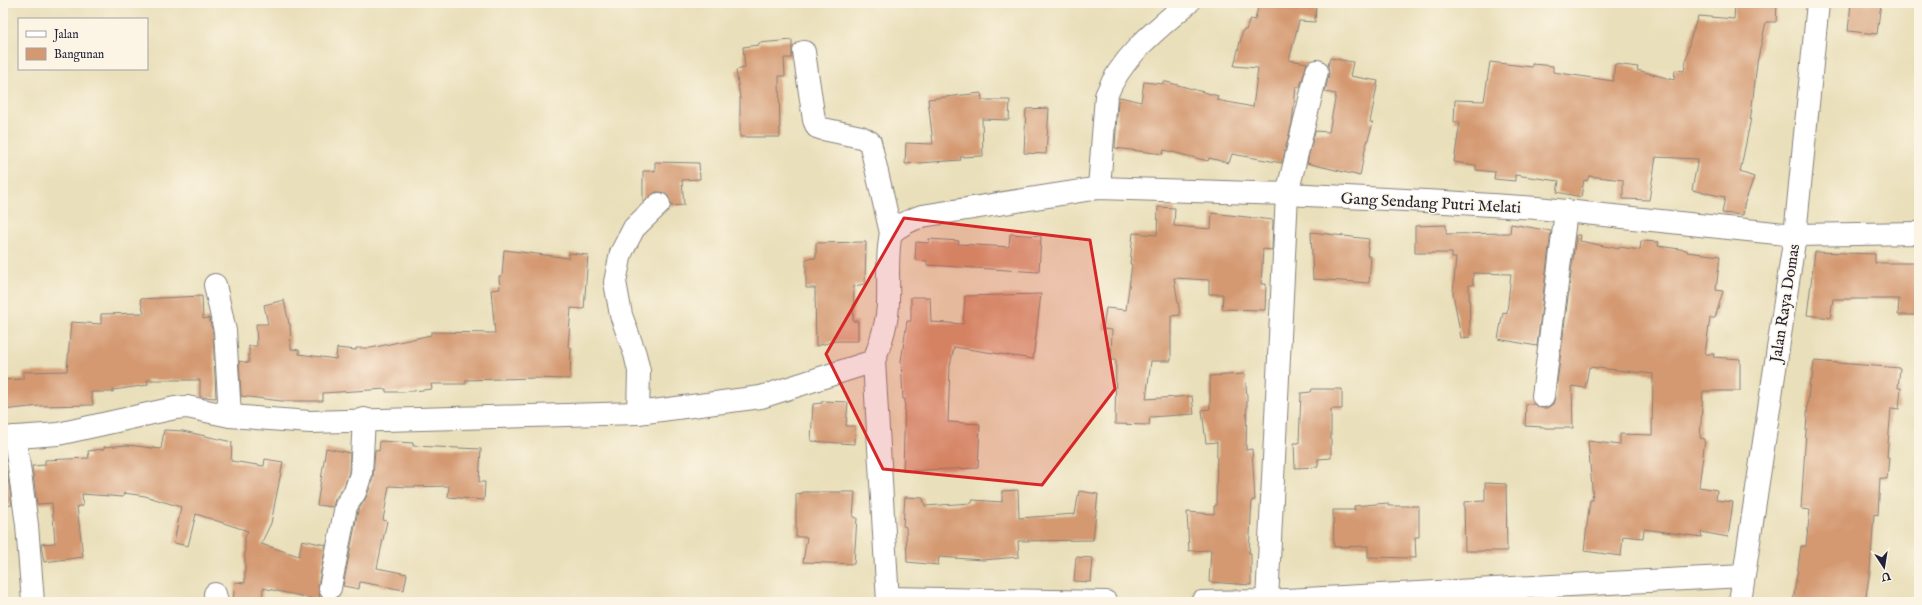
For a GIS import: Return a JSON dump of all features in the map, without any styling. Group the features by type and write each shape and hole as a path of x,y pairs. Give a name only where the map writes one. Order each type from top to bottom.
{"main road":[{"path":"1099,188 1106,96 1111,83 1154,31 1188,3"},
{"name":"Jalan Raya Domas","path":"1740,602 1795,236 1818,3"},
{"path":"804,52 814,120 817,127 861,138 870,142 873,149 890,233 887,250 888,309 885,332 874,361 888,600 1106,602"},
{"path":"1267,601 1286,194 1317,71"},
{"name":"Gang Sendang Putri Melati","path":"890,233 901,224 922,216 1099,188 1286,194 1445,202 1566,211 1795,236 1919,233"},
{"path":"638,413 638,371 635,354 621,315 616,282 621,253 634,228 660,204"},
{"path":"1543,396 1566,211"},
{"path":"215,285 225,331 230,416"},
{"path":"33,602 27,525 9,438 58,434 175,408 187,407 230,416 310,422 364,419 638,413 761,398 874,361"},
{"path":"330,588 346,506 355,492 361,474 364,419"},
{"path":"1202,602 1267,601 1743,576"}],"highlighted area":[{"path":"904,218 1090,240 1115,389 1042,485 883,469 826,354"}],"building":[{"path":"1259,3 1316,3 1315,22 1299,21 1289,60 1307,63 1300,87 1296,87 1292,123 1282,163 1232,154 1229,163 1209,158 1208,161 1164,150 1163,154 1115,148 1118,99 1120,97 1141,102 1144,82 1163,84 1163,81 1218,96 1217,100 1253,107 1258,68 1234,66 1243,30 1246,30 1250,19 1255,20"},
{"path":"1735,3 1777,3 1776,22 1766,22 1757,63 1750,123 1740,172 1754,177 1744,205 1743,215 1722,213 1725,197 1692,190 1698,159 1656,157 1649,200 1623,199 1623,180 1589,176 1587,181 1584,180 1581,197 1557,192 1559,181 1515,175 1515,181 1494,179 1495,172 1476,170 1476,165 1454,162 1460,122 1454,122 1455,100 1484,101 1490,62 1532,67 1532,64 1553,66 1553,72 1613,81 1615,64 1638,67 1637,70 1674,80 1675,70 1684,71 1690,40 1698,16 1734,19"},
{"path":"1851,3 1881,3 1877,34 1848,31"},
{"path":"792,40 792,58 784,58 785,76 779,76 780,137 740,137 740,98 736,70 745,68 743,47 759,45 759,43"},
{"path":"1330,58 1353,62 1350,76 1378,81 1370,122 1373,123 1365,149 1360,176 1307,163 1315,131 1329,132 1336,94 1325,92 1329,74 1328,66"},
{"path":"981,93 982,100 1010,100 1009,120 982,119 983,156 960,157 961,160 905,164 906,143 933,144 928,99"},
{"path":"1049,108 1046,154 1024,153 1026,109"},
{"path":"655,162 699,163 700,179 682,180 684,205 671,206 668,196 662,192 656,192 643,202 643,171 655,171"},
{"path":"1158,207 1175,208 1174,226 1211,229 1212,213 1273,220 1272,250 1263,249 1261,284 1266,284 1265,310 1222,309 1223,294 1209,294 1209,280 1174,278 1180,315 1171,316 1171,361 1151,361 1146,399 1192,396 1194,414 1150,417 1149,425 1115,424 1116,360 1111,360 1112,330 1103,329 1106,308 1126,310 1132,264 1130,264 1133,233 1157,235"},
{"path":"1511,224 1551,231 1537,346 1498,339 1503,312 1507,313 1511,274 1473,273 1473,285 1469,285 1470,337 1461,338 1453,293 1456,258 1452,258 1452,253 1415,253 1415,226 1446,225 1446,234 1510,233"},
{"path":"1311,232 1369,239 1367,256 1371,256 1369,283 1313,279"},
{"path":"1010,234 1041,236 1039,272 927,265 927,261 915,260 916,242 929,243 929,239 959,241 958,244 1009,247"},
{"path":"1576,235 1581,235 1580,241 1619,249 1619,247 1640,250 1641,241 1659,242 1658,246 1687,250 1687,252 1720,256 1716,290 1723,291 1715,318 1710,318 1705,354 1714,354 1713,357 1740,359 1740,391 1703,391 1700,438 1705,439 1699,487 1717,490 1716,500 1733,502 1728,537 1701,532 1702,537 1644,529 1643,538 1623,536 1621,556 1584,551 1590,500 1593,500 1588,441 1620,445 1620,434 1652,435 1653,374 1589,367 1585,388 1572,386 1573,428 1525,426 1526,404 1534,404 1541,408 1547,408 1553,404 1555,398"},
{"path":"866,242 865,284 854,286 853,321 858,321 858,341 836,341 816,346 815,288 806,288 806,259 816,258 816,243"},
{"path":"504,250 569,258 569,253 588,255 584,309 571,308 568,347 571,347 570,379 534,378 466,380 466,384 431,384 432,389 403,392 386,392 386,389 323,393 323,401 281,401 241,396 239,361 249,363 249,346 257,346 256,324 268,324 264,305 284,300 290,324 291,349 299,350 299,354 336,359 337,348 356,350 356,348 371,348 431,335 431,332 495,333 491,290 500,289 499,276 502,276"},
{"path":"1815,252 1875,254 1875,263 1919,263 1919,315 1898,315 1899,299 1833,299 1830,318 1807,315"},
{"path":"1041,294 1033,359 954,347 950,366 948,422 980,424 978,468 903,471 905,399 903,399 901,361 907,321 911,321 911,297 930,297 931,322 963,324 965,296"},
{"path":"202,296 203,319 209,318 213,333 216,398 200,397 200,380 147,380 148,385 113,390 113,392 91,392 93,405 39,406 3,410 3,380 23,379 23,372 67,371 71,322 101,324 101,314 144,313 140,299"},
{"path":"1814,361 1900,368 1898,388 1901,388 1899,409 1891,408 1887,457 1889,457 1887,479 1880,478 1878,515 1874,514 1870,571 1865,602 1793,602 1801,546 1806,546 1810,510 1801,509 1808,400"},
{"path":"1245,374 1247,397 1246,450 1252,449 1255,500 1252,500 1249,553 1251,553 1251,585 1209,582 1211,550 1189,551 1187,512 1214,514 1214,506 1216,506 1217,442 1206,443 1202,410 1210,409 1210,376"},
{"path":"1312,389 1342,389 1342,409 1331,409 1331,458 1318,459 1318,467 1295,468 1294,443 1299,443 1301,393 1311,392"},
{"path":"822,401 848,402 846,426 855,426 854,444 811,441 813,404 822,403"},
{"path":"164,430 183,431 232,442 231,461 264,466 265,459 283,462 271,523 261,544 299,556 302,540 326,545 318,586 320,600 263,588 262,602 233,602 235,582 245,583 245,537 248,531 196,514 188,546 174,543 181,507 145,496 124,493 123,497 82,494 83,506 77,506 83,557 44,562 41,544 55,543 52,503 37,504 32,466 45,465 45,460 89,458 88,451 104,449 104,447 127,445 161,449"},
{"path":"380,441 413,443 413,446 481,449 479,482 485,482 484,500 448,497 449,486 389,486 383,520 387,521 377,568 407,574 404,590 360,582 359,589 343,586 358,511 367,496 373,478 375,450 379,451"},
{"path":"326,448 350,453 349,472 344,487 335,499 333,507 317,505"},
{"path":"3,471 7,471 12,505 3,506"},
{"path":"1485,483 1506,484 1507,551 1465,551 1464,502 1485,501"},
{"path":"1018,490 1019,518 1075,514 1079,491 1098,494 1093,540 1018,541 1019,557 983,560 939,557 938,565 907,562 906,527 903,526 905,497 923,498 925,506 972,503 972,500 1002,502 1002,491"},
{"path":"803,492 855,492 853,517 857,518 854,564 803,562 807,537 796,537 796,494"},
{"path":"1388,503 1388,506 1419,506 1419,537 1415,537 1416,558 1368,557 1368,546 1334,547 1333,510 1355,510 1354,506"},
{"path":"1076,557 1093,558 1091,582 1074,581"}]}
